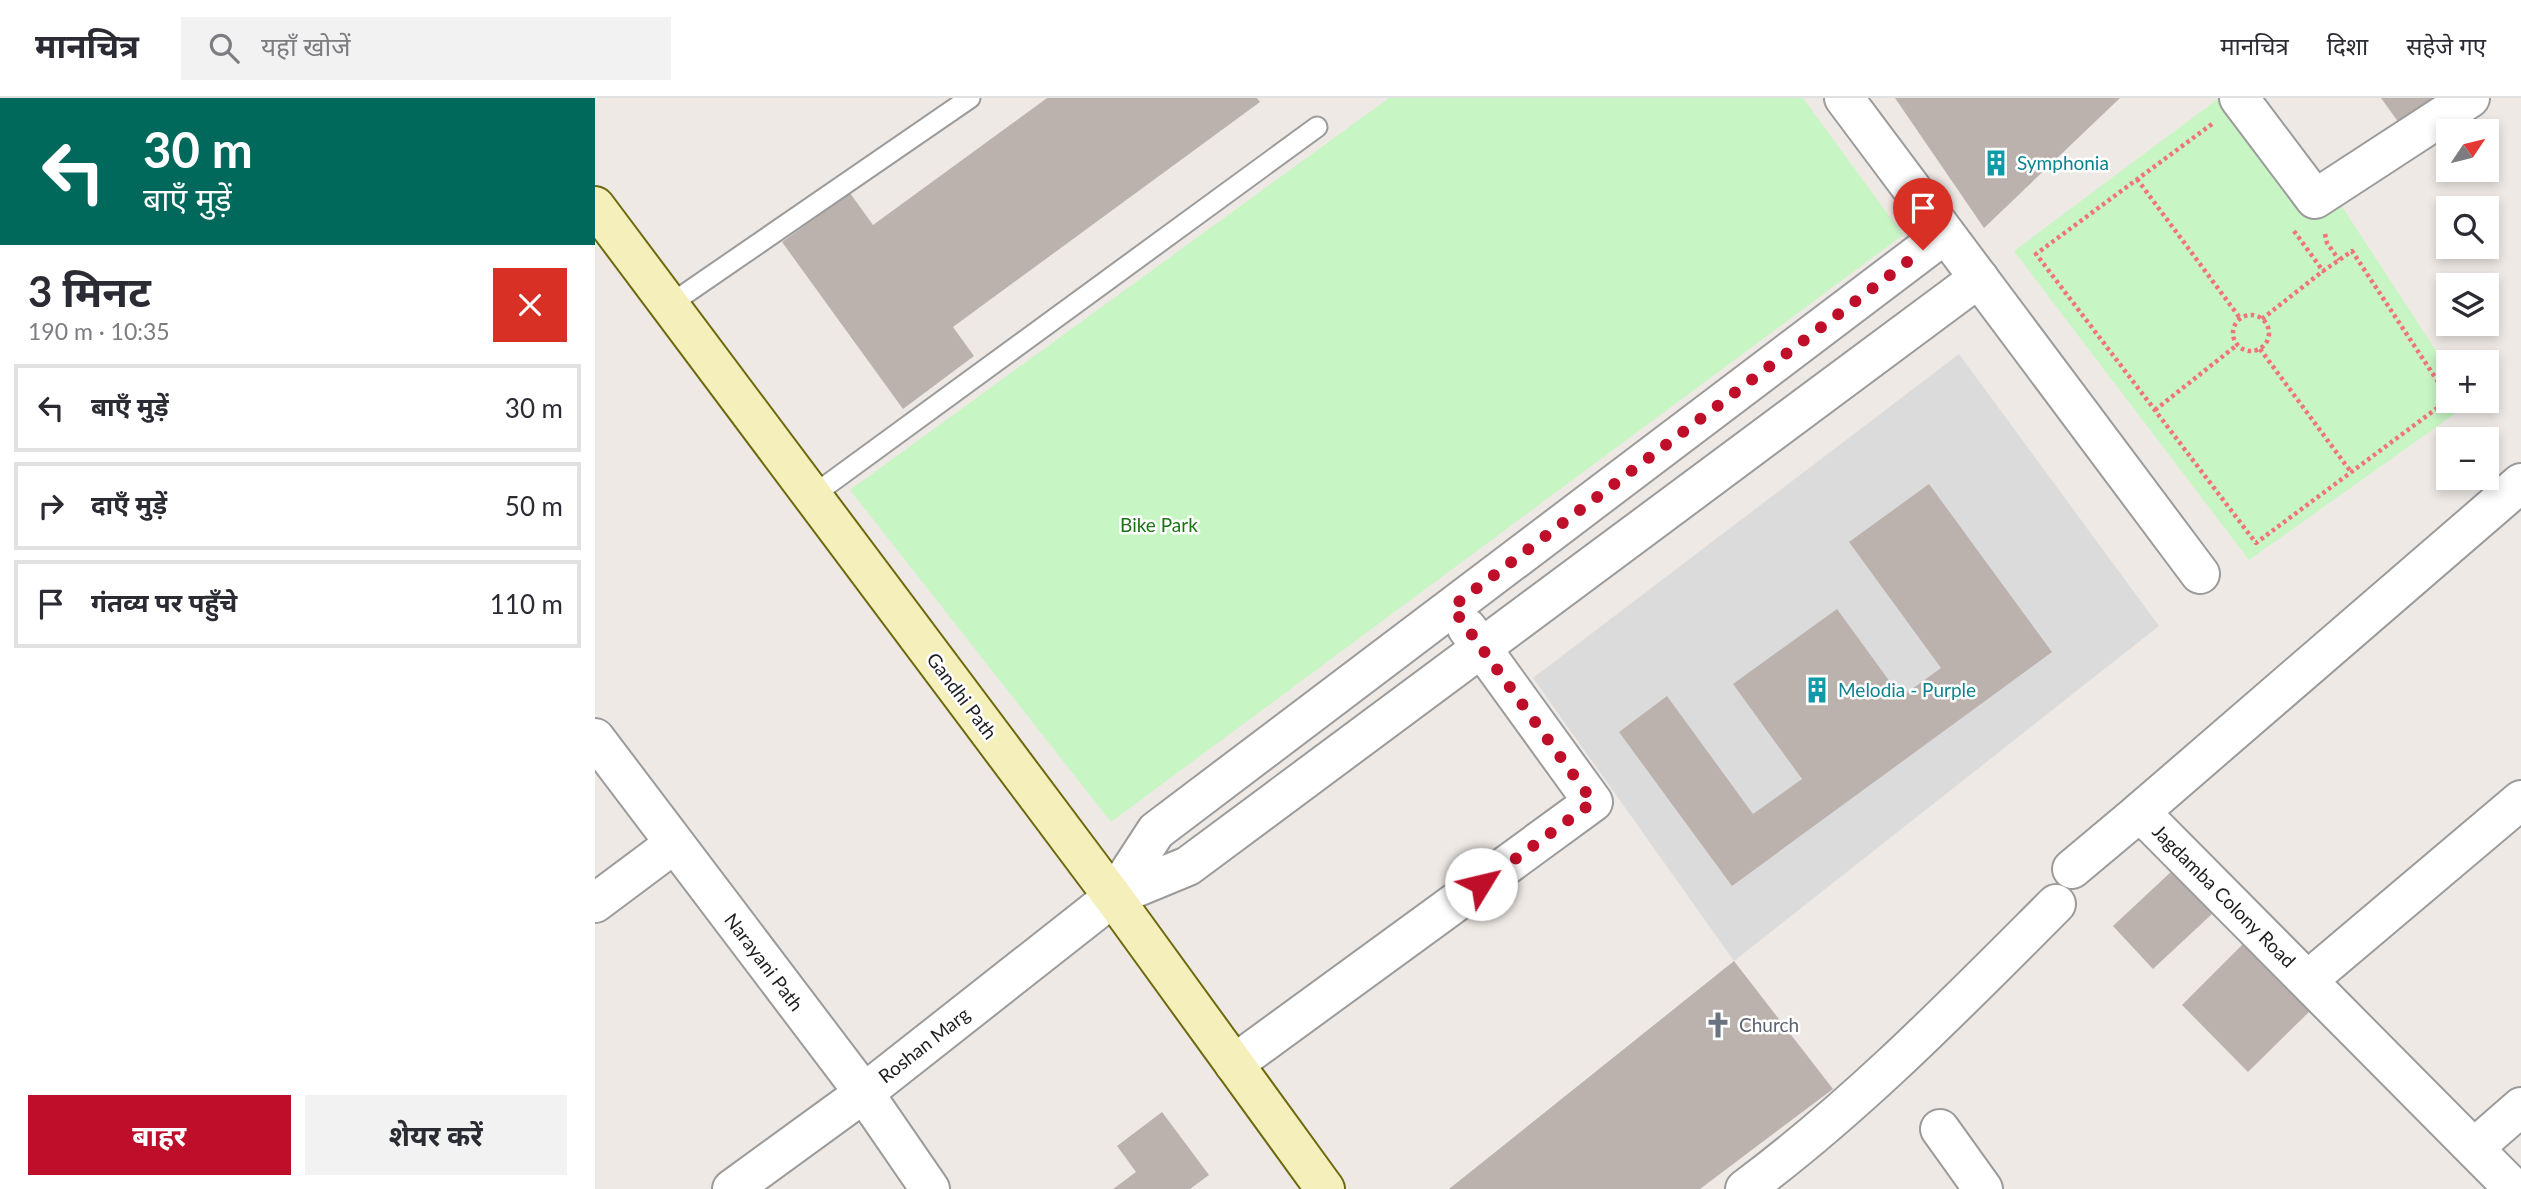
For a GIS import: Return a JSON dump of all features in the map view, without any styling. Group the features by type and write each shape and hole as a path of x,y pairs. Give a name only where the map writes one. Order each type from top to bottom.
{"street":[{"path":"1844,98 2200,574"},
{"path":"2227,110 2315,199 2470,98"},
{"name":"Gandhi Path","path":"595,206 1112,897 1325,1189"},
{"path":"1112,897 1156,831 1945,234"},
{"path":"1112,897 1188,866 1979,278"},
{"name":"Jagdamba Colony Road","path":"2514,1189 2140,812 2521,483"},
{"path":"1234,1064 1593,802 1452,607"},
{"name":"Narayani Path","path":"595,738 863,1093 930,1189"},
{"path":"2308,980 2521,800"},
{"path":"2072,869 2140,812"},
{"path":"595,903 674,844"},
{"name":"Roshan Marg","path":"732,1189 863,1093 1112,897"},
{"path":"1745,1189 1865,1089 1932,1028 2056,904"},
{"path":"2474,1148 2521,1107"},
{"path":"1940,1129 1983,1189"}],"lane":[{"path":"669,304 970,98"},
{"path":"812,496 1317,127"}],"path":[{"path":"2227,110 2036,254 2256,543 2436,407"},
{"path":"2137,179 2240,318"},
{"path":"2292,228 2323,271"},
{"path":"2262,319 2351,251 2436,380"},
{"path":"2251,315 2266,323 2269,334 2265,345 2260,349 2248,351 2237,345 2233,334 2240,318 2251,315"},
{"path":"2155,410 2237,345"},
{"path":"2260,349 2351,472"}],"shaded area":[{"path":"1959,354 2159,626 1734,961 1533,678"}],"green space":[{"name":"Bike Park","path":"1389,98 1803,98 1903,235 1111,822 850,490"},
{"path":"2219,98 2305,213 2341,205 2436,351 2436,413 2456,413 2249,560 2014,251"}],"building":[{"path":"1047,98 1257,98 1260,102 953,327 974,356 903,409 782,242 850,193 873,225"},
{"name":"Symphonia","path":"1895,98 2120,98 1984,228"},
{"path":"2381,98 2452,98 2404,130"},
{"name":"Melodia - Purple","path":"1929,484 2052,652 1732,886 1619,732 1667,696 1753,814 1802,779 1733,684 1837,609 1901,697 1941,668 1849,542"},
{"path":"2173,870 2213,913 2153,969 2113,926"},
{"path":"2245,942 2312,1009 2248,1072 2182,1005"},
{"name":"Church","path":"1734,961 1833,1089 1700,1189 1449,1189"},
{"path":"1162,1112 1209,1175 1190,1189 1113,1189 1136,1172 1117,1146"}],"place":[{"name":"Symphonia","path":"1996,163"},
{"name":"Melodia - Purple","path":"1817,690"},
{"name":"Church","path":"1718,1025"}],"route":[{"path":"1481,884 1593,802 1452,607 1923,250"}]}
